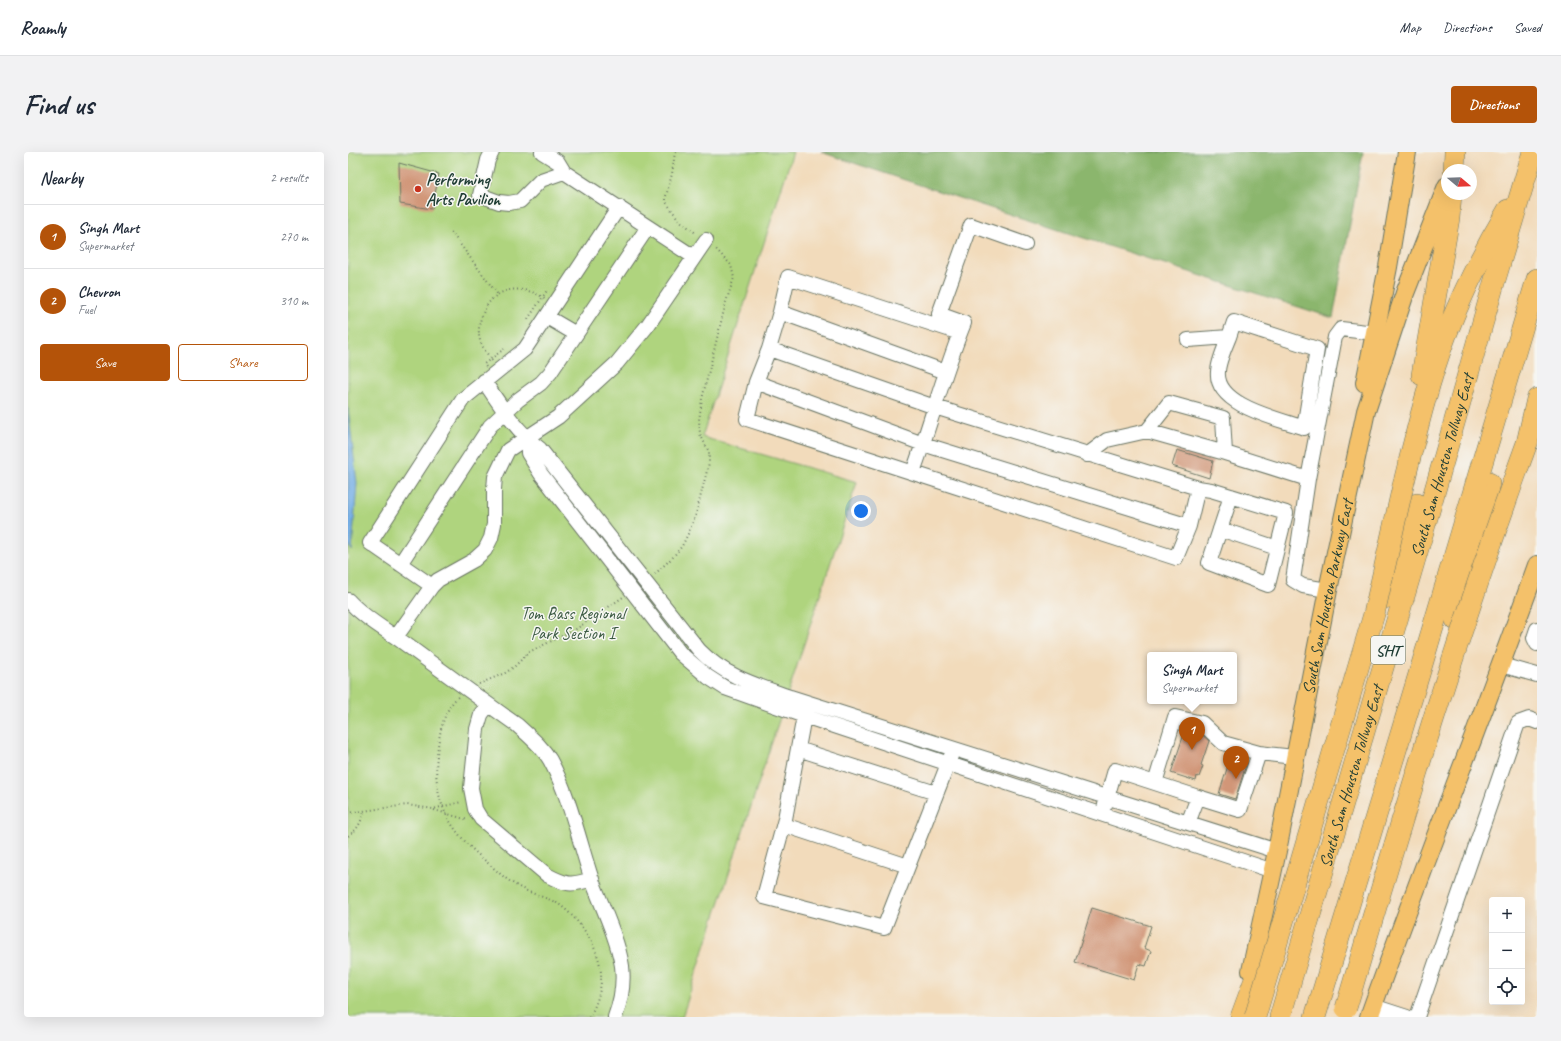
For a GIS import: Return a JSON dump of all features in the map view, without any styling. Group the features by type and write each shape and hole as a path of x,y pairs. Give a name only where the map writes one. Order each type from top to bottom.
{"highway":[{"path":"1454,164 1455,152"},
{"name":"SHT","path":"1494,283 1533,152"},
{"path":"1255,1017 1374,614 1402,490 1427,392 1446,335 1488,244 1512,204 1537,169"},
{"path":"1402,490 1449,218 1450,200"},
{"name":"SHT","path":"1528,310 1537,279"},
{"path":"1241,1017 1294,869 1372,634 1494,283"},
{"name":"South Sam Houston Tollway East","path":"1280,1017 1423,532 1494,283"},
{"path":"1351,1017 1474,553 1528,310"},
{"name":"South Sam Houston Tollway East","path":"1315,1017 1528,310"},
{"path":"1343,1017 1402,817 1477,584 1527,442 1537,400"},
{"path":"1527,442 1537,421"}],"main road":[{"path":"1366,411 1364,390 1407,152"},
{"path":"1457,164 1462,152"},
{"name":"South Sam Houston Parkway East","path":"1241,1017 1260,937 1294,757 1366,411 1405,293 1442,200"},
{"path":"1371,1011 1537,565"}],"street":[{"path":"492,152 488,160 480,195 499,202 509,203 520,201 540,180 564,172"},
{"path":"542,152 558,162 564,172 694,257"},
{"path":"432,586 370,543 463,399 525,349 619,207"},
{"path":"913,472 964,323 939,314 971,225 1026,244"},
{"path":"400,564 490,426 518,400 541,383 550,373 648,227"},
{"path":"396,638 432,586 438,580 474,560 485,550 491,538 494,524 495,476 508,450 529,440 558,417 617,363 648,325 706,240"},
{"path":"960,333 788,276 780,312 769,349 756,382 747,419 1176,558 1189,526 1198,488"},
{"path":"780,312 946,372"},
{"path":"547,316 576,334"},
{"path":"1234,322 1317,349 1304,428 1241,406 1220,386 1218,372 1229,337 1234,322"},
{"path":"1328,590 1303,586 1293,580 1308,480 1335,337 1341,329 1375,333"},
{"path":"1188,340 1229,337"},
{"path":"769,349 935,407 1198,488 1231,496 1286,513 1268,585 1209,564 1231,496"},
{"path":"484,381 505,412 529,440 540,449 647,585 710,662 739,679 806,709 948,764 1272,871"},
{"path":"756,382 923,444 1189,526"},
{"path":"1147,431 1169,403 1223,418 1225,452"},
{"path":"1087,454 1107,440 1147,431 1225,452 1308,480"},
{"path":"529,440 528,453 541,474 680,653 708,678 725,688 953,749 1277,851"},
{"path":"1220,529 1277,548"},
{"path":"634,594 647,585"},
{"path":"348,600 358,611 488,704 534,740 549,759 560,779 592,879 619,953 623,976 622,990 615,1017"},
{"path":"1537,629 1534,638 1537,644"},
{"path":"1501,665 1537,675"},
{"path":"488,704 481,715 477,729 471,788 475,809 481,819 547,875 567,884 576,884 592,879"},
{"path":"806,709 784,824 764,897 884,928 953,749"},
{"path":"1155,783 1175,717 1202,723 1223,743 1259,753 1294,757"},
{"path":"1417,1017 1518,723 1529,719 1537,722"},
{"path":"798,749 936,793"},
{"path":"1102,815 1115,770 1240,810 1259,753"},
{"path":"1188,823 1198,797"},
{"path":"784,824 908,866"},
{"path":"1371,1011 1407,1017"}],"path":[{"path":"647,585 673,557 685,540 696,514 710,463 709,452 700,434 699,420 702,399 726,302 734,278 731,265 715,247 679,220 666,202 675,152"},
{"path":"451,232 498,295"},
{"path":"498,371 486,352 479,334 482,314 488,305 498,295 511,289 520,289 527,290 542,297 554,305"},
{"path":"528,319 548,289"},
{"path":"590,1017 598,998 601,973 594,950 579,922 558,904 530,893 503,876 467,845 445,813 438,793 436,777 438,740 447,710 451,704 467,689 505,673 514,667 529,652 576,629 634,594"},
{"path":"433,809 472,799"},
{"path":"348,813 407,805 433,809 474,821 481,819"},
{"path":"348,836 356,830 361,823 364,811"}],"green space":[{"name":"Tom Bass Regional Park Section I","path":"348,152 793,152 702,437 857,482 682,1017 348,1017"},
{"path":"821,152 1363,152 1333,318"}],"water":[{"path":"348,408 357,483 352,551 348,543"}],"building":[{"name":"Performing Arts Pavilion","path":"399,163 439,174 432,209 400,204"},
{"path":"1177,450 1213,461 1209,478 1172,466"},
{"path":"1186,728 1198,731 1209,741 1201,765 1203,766 1199,777 1197,776 1196,781 1171,773"},
{"path":"1231,756 1247,762 1235,799 1219,794"},
{"path":"1092,908 1151,926 1144,948 1151,951 1146,966 1139,964 1134,980 1075,962"}],"place":[{"name":"Performing Arts Pavilion","path":"418,189"},
{"name":"Singh Mart","path":"1192,750"},
{"name":"Chevron","path":"1236,779"}]}
